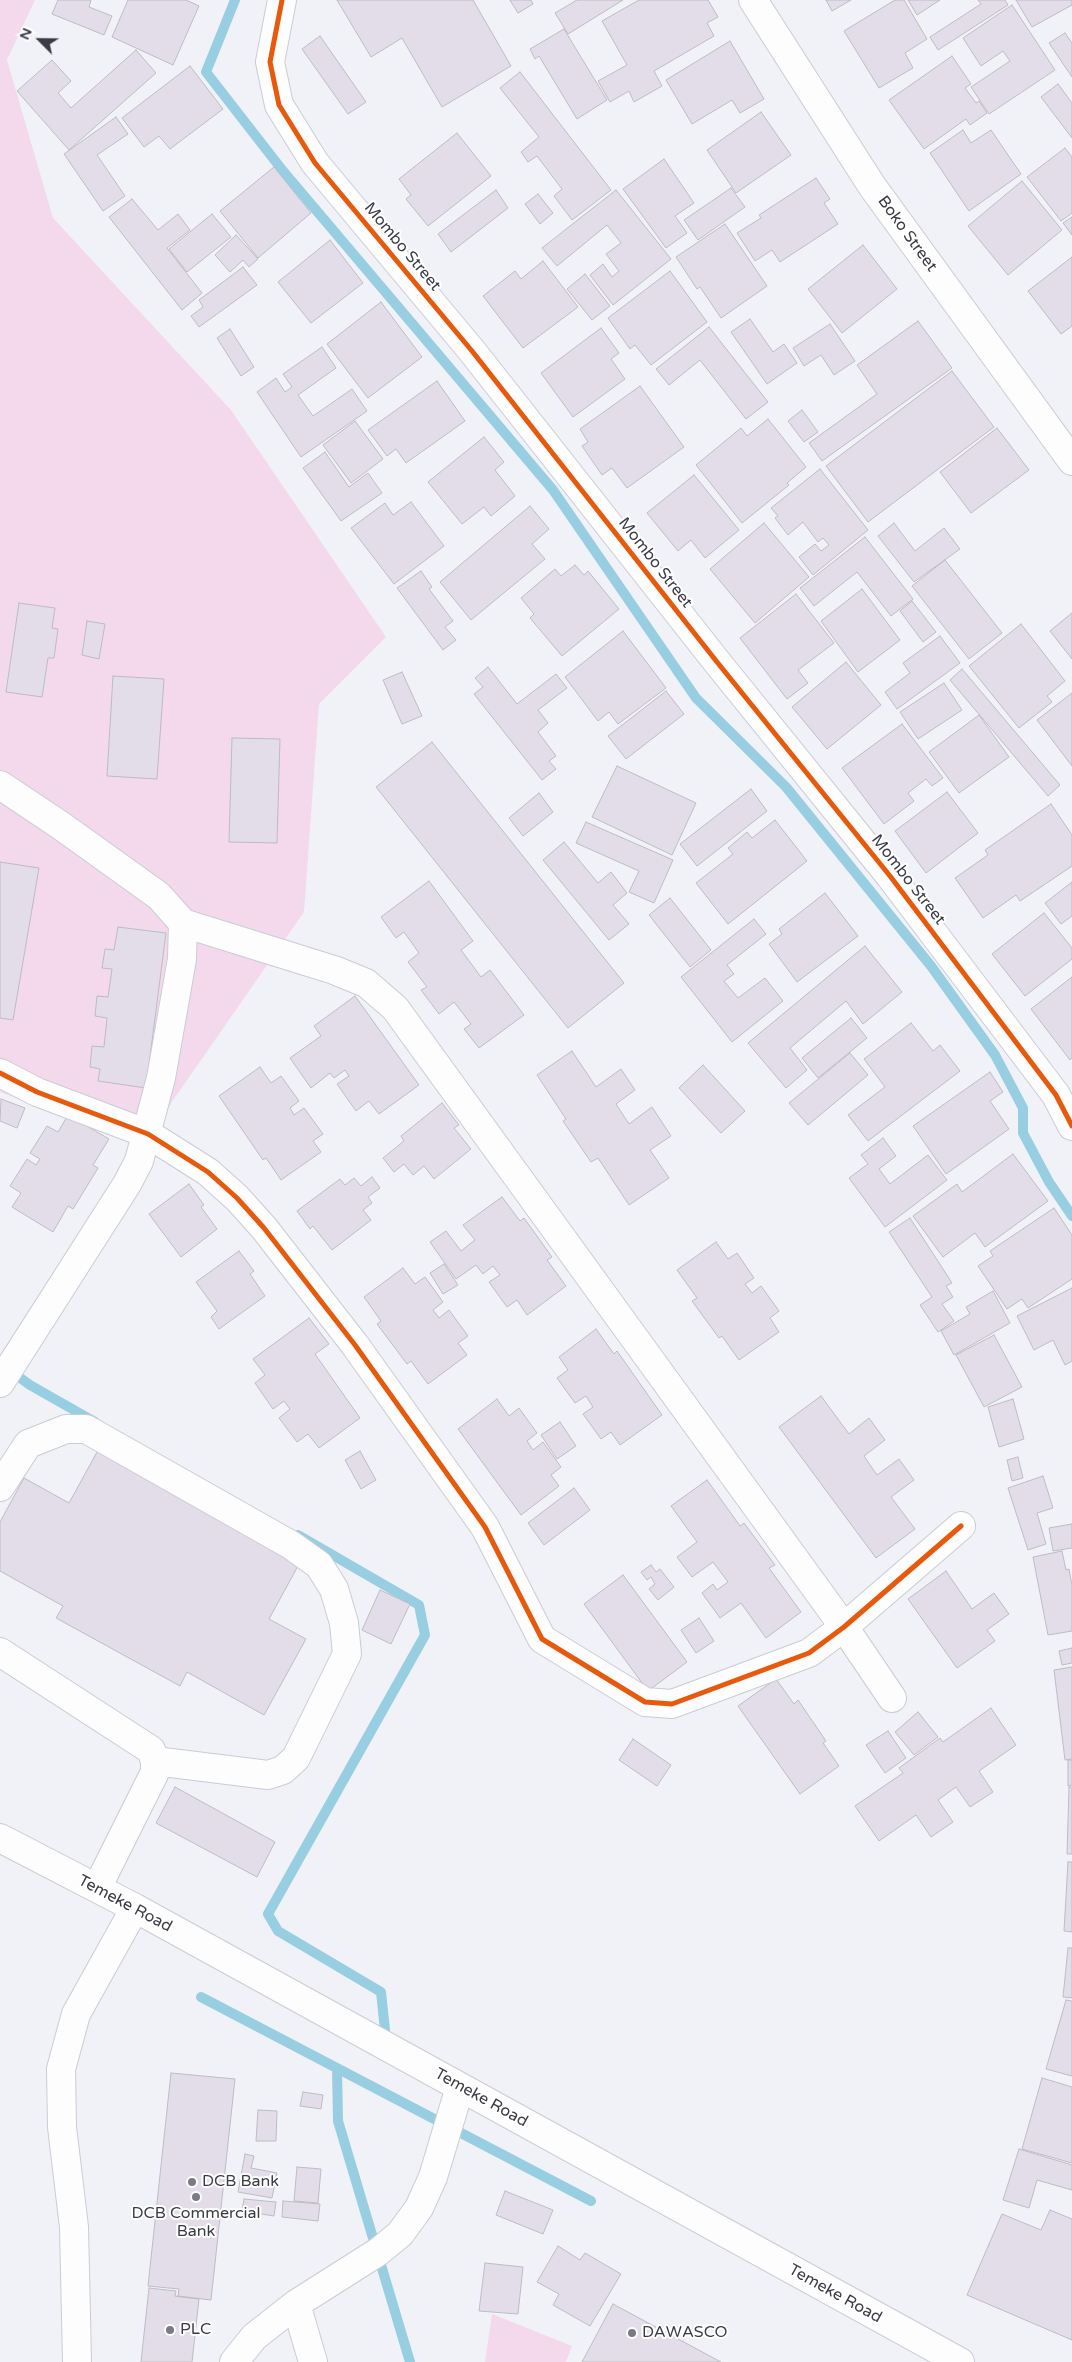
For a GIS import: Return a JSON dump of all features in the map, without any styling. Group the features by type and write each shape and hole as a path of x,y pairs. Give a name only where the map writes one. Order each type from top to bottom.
{"street":[{"name":"Mombo Street","path":"282,0 270,62 279,106 315,164 472,351 717,662 890,876 1056,1095 1072,1126"},
{"name":"Boko Street","path":"753,0 872,186 1072,461"},
{"path":"0,785 60,825 159,896 183,924 334,970 366,983 395,1008 844,1627 892,1698"},
{"path":"0,1384 127,1184 139,1161 148,1134 161,1078 182,959 183,924"},
{"path":"0,1073 37,1092 98,1117 148,1134 208,1172 237,1198 276,1243 400,1405 485,1527 542,1639 645,1702 672,1704 809,1653 844,1627 961,1526"},
{"path":"0,1487 28,1444 66,1429 86,1429 291,1545 318,1564 334,1589 344,1623 347,1654 296,1758 283,1770 268,1775 155,1761"},
{"path":"0,1652 151,1750 155,1761 155,1772 97,1888"},
{"name":"Temeke Road","path":"0,1838 135,1908 960,2362"},
{"path":"77,2362 74,2227 62,2127 61,2069 76,2014 135,1908"},
{"path":"234,2362 254,2337 296,2304 378,2252 400,2234 418,2208 433,2177 460,2087"},
{"path":"296,2304 313,2362"}],"shaded area":[{"path":"0,0 35,0 7,60 53,218 231,410 386,637 319,704 304,912 142,1145 0,1092"},
{"path":"492,2314 572,2346 566,2362 485,2362"}],"building":[{"path":"58,0 91,0 89,7 112,16 104,35 52,14"},
{"path":"128,0 186,0 199,6 173,65 112,37"},
{"path":"337,0 473,0 511,66 442,107 402,38 371,57"},
{"path":"510,0 531,0 533,4 518,13"},
{"path":"577,0 623,0 568,34 555,13"},
{"path":"639,0 708,0 718,17 707,23 714,36 654,71 662,86 634,102 629,91 610,102 598,81 627,65 602,21"},
{"path":"826,0 851,0 832,11"},
{"path":"895,0 904,0 927,39 905,53 913,68 879,88 844,31"},
{"path":"908,0 940,0 917,15"},
{"path":"978,0 1005,0 1008,5 938,50 930,37 981,4"},
{"path":"1016,0 1072,0 1072,5 1032,27"},
{"path":"1012,5 1055,70 989,114 971,87 1010,61 1003,51 981,66 963,38"},
{"path":"564,29 607,100 577,119 539,56 535,59 530,49"},
{"path":"1065,33 1072,43 1072,77 1049,43"},
{"path":"320,36 366,102 348,114 302,49"},
{"path":"730,41 764,99 740,113 732,100 692,124 666,80"},
{"path":"136,50 156,73 69,150 17,91 52,60 71,81 58,93 71,108"},
{"path":"952,56 971,84 965,88 976,103 979,101 987,113 970,125 966,119 924,149 889,100"},
{"path":"190,66 223,109 170,149 159,136 144,147 122,118"},
{"path":"520,72 611,190 572,220 554,196 562,189 537,156 528,162 521,152 539,137 500,88"},
{"path":"1058,84 1072,103 1072,138 1041,97"},
{"path":"761,112 791,155 736,193 707,150"},
{"path":"116,117 128,134 97,155 125,196 103,211 64,154"},
{"path":"963,130 971,143 991,130 1021,174 969,211 930,153"},
{"path":"457,133 491,176 428,226 406,199 411,195 399,179"},
{"path":"1065,148 1072,157 1072,213 1061,221 1027,177"},
{"path":"664,159 694,203 675,216 687,233 666,248 623,189"},
{"path":"274,167 311,213 258,258 220,211"},
{"path":"816,178 830,199 824,203 838,224 780,262 772,250 755,261 737,233 761,218 759,215"},
{"path":"1022,181 1062,230 1008,275 968,226"},
{"path":"731,188 745,207 698,240 684,220"},
{"path":"496,190 508,208 451,252 438,234"},
{"path":"616,190 671,259 613,305 590,275 603,264 612,277 619,271 606,254 621,243 607,225 557,266 542,248"},
{"path":"538,194 553,213 540,224 525,204"},
{"path":"132,199 158,230 178,214 190,230 167,248 202,293 182,310 109,217"},
{"path":"212,214 231,237 187,272 169,249"},
{"path":"1072,217 1072,235 1063,223"},
{"path":"725,224 767,286 721,318 700,287 697,289 676,257"},
{"path":"236,235 258,259 249,267 243,260 230,272 215,255"},
{"path":"330,240 363,283 311,323 278,282"},
{"path":"863,245 897,289 842,333 808,289"},
{"path":"1072,257 1072,326 1061,334 1028,291"},
{"path":"543,261 578,307 523,348 483,296 515,271 521,279"},
{"path":"243,267 257,285 199,327 191,316 203,307 199,300"},
{"path":"670,271 707,322 651,365 635,345 630,349 608,318"},
{"path":"585,274 610,306 592,320 567,289"},
{"path":"381,302 422,357 368,398 327,344"},
{"path":"750,319 773,352 784,344 797,363 767,384 731,332"},
{"path":"918,321 952,368 822,461 809,443 877,394 857,365"},
{"path":"830,324 855,361 834,375 821,355 804,366 793,348"},
{"path":"709,327 768,402 746,419 700,360 669,385 656,369"},
{"path":"601,328 619,353 611,359 625,379 573,417 541,373"},
{"path":"230,329 254,367 241,376 217,338"},
{"path":"322,347 336,368 298,395 313,416 352,389 367,411 301,457 257,392 276,378 285,392 292,387 283,374"},
{"path":"952,371 994,427 868,522 826,466"},
{"path":"437,381 465,421 406,463 396,449 387,456 368,430"},
{"path":"640,386 684,447 627,488 612,468 602,475 582,446 588,442 580,429"},
{"path":"802,410 818,432 804,442 788,421"},
{"path":"768,419 806,467 787,483 789,485 742,523 696,465 741,428 747,436"},
{"path":"355,421 383,459 351,483 323,445"},
{"path":"997,428 1029,470 971,513 940,472"},
{"path":"484,437 504,462 495,470 515,496 491,516 484,507 462,524 428,482"},
{"path":"325,452 349,487 368,473 382,493 341,521 303,468"},
{"path":"820,469 868,530 813,575 799,557 815,544 821,551 829,545 823,538 818,542 803,522 788,535 775,518 778,516 771,508"},
{"path":"694,475 739,530 705,558 691,540 678,551 647,513"},
{"path":"411,502 444,546 394,584 351,528 385,503 393,515"},
{"path":"530,506 549,529 532,544 545,559 471,620 440,582"},
{"path":"764,523 809,577 755,623 710,569"},
{"path":"894,523 915,551 944,528 960,549 914,582 878,536"},
{"path":"865,537 913,599 891,616 857,572 814,606 800,588"},
{"path":"945,560 1002,633 969,659 912,586"},
{"path":"575,565 584,575 588,571 619,609 562,656 530,618 534,614 521,598 555,569 561,576"},
{"path":"421,571 432,587 429,589 453,621 445,627 456,640 443,650 397,588"},
{"path":"862,589 900,640 858,672 821,621"},
{"path":"796,594 834,643 798,670 808,683 787,699 740,638"},
{"path":"912,601 936,632 923,642 900,611"},
{"path":"19,603 55,608 52,628 58,629 54,658 48,658 42,697 6,692"},
{"path":"1072,613 1072,659 1050,631"},
{"path":"87,621 105,624 99,659 82,655"},
{"path":"1021,624 1065,681 1047,696 1052,702 1019,728 969,666"},
{"path":"623,631 666,688 618,724 609,712 598,721 565,677"},
{"path":"940,636 960,663 897,709 885,692 910,673 903,663"},
{"path":"846,662 881,705 827,749 792,707"},
{"path":"488,667 517,704 556,674 567,688 538,710 548,723 538,732 556,756 549,761 556,769 542,780 474,694 483,687 475,678"},
{"path":"962,669 1060,785 1048,796 950,680"},
{"path":"402,672 422,716 402,724 383,680"},
{"path":"113,676 164,679 157,779 107,776"},
{"path":"944,683 962,710 918,739 900,712"},
{"path":"666,691 684,714 626,759 608,736"},
{"path":"1072,693 1072,766 1037,720"},
{"path":"979,715 1009,757 959,793 929,752"},
{"path":"902,724 943,778 932,786 926,779 908,793 914,801 884,824 842,768"},
{"path":"232,738 280,739 277,843 229,842"},
{"path":"432,742 624,983 568,1028 376,787"},
{"path":"617,766 696,803 672,855 592,817"},
{"path":"751,789 767,811 697,866 680,844"},
{"path":"947,792 978,833 926,873 895,831"},
{"path":"539,793 553,812 523,836 509,818"},
{"path":"1051,804 1072,835 1072,866 1020,901 1016,895 983,918 955,878 988,855 985,850"},
{"path":"775,820 807,861 728,924 696,883 733,854 728,848 747,832 752,838"},
{"path":"586,822 673,860 654,903 629,892 639,871 576,843"},
{"path":"564,842 598,883 611,872 627,893 613,905 629,924 609,940 543,860"},
{"path":"0,862 39,868 13,1020 0,1018"},
{"path":"429,881 473,941 461,950 481,977 490,970 524,1015 479,1048 464,1029 471,1024 454,1002 439,1014 421,990 427,987 408,962 419,953 404,932 396,938 381,917"},
{"path":"1072,882 1072,916 1061,924 1045,903"},
{"path":"825,893 858,936 797,982 769,944 782,934 779,929"},
{"path":"670,898 711,950 690,967 649,915"},
{"path":"1044,913 1072,948 1072,959 1025,996 992,954"},
{"path":"754,919 766,934 727,965 734,974 724,981 738,998 765,978 783,1001 732,1042 681,977"},
{"path":"118,927 166,933 146,1088 98,1081 100,1069 90,1067 92,1046 104,1047 107,1018 95,1016 97,996 108,997 112,969 102,968 105,949 114,950"},
{"path":"865,946 902,992 863,1024 846,1001 790,1048 807,1070 786,1088 748,1043"},
{"path":"1072,977 1072,1058 1070,1060 1031,1009"},
{"path":"355,996 419,1085 379,1114 369,1101 356,1111 337,1084 349,1076 345,1070 334,1078 330,1073 311,1088 290,1058 321,1036 314,1026"},
{"path":"851,1018 867,1038 818,1078 802,1058"},
{"path":"911,1023 933,1051 940,1045 960,1071 868,1141 848,1115 885,1087 864,1059"},
{"path":"572,1051 596,1087 621,1069 635,1090 616,1104 629,1124 652,1107 671,1136 650,1150 669,1178 629,1205 598,1158 591,1162 563,1121 566,1119 537,1075"},
{"path":"850,1053 868,1075 808,1125 789,1103"},
{"path":"703,1065 745,1111 721,1133 679,1088"},
{"path":"260,1067 271,1083 281,1076 299,1101 290,1108 294,1115 304,1108 323,1134 313,1141 321,1152 281,1180 266,1158 263,1160 219,1096"},
{"path":"990,1072 1003,1092 990,1101 1009,1129 946,1174 913,1126"},
{"path":"1,1099 25,1108 17,1128 0,1121"},
{"path":"442,1103 459,1125 454,1128 471,1149 434,1179 424,1166 413,1175 404,1164 394,1172 383,1158 404,1141 401,1136"},
{"path":"68,1115 109,1139 93,1165 98,1168 73,1209 68,1206 53,1232 12,1207 21,1193 10,1186 27,1159 36,1165 40,1159 30,1153 47,1126 58,1132"},
{"path":"883,1138 896,1156 879,1169 890,1184 928,1155 947,1180 885,1227 849,1178 868,1164 861,1155"},
{"path":"1013,1154 1048,1201 985,1247 975,1233 943,1257 913,1216 957,1184 962,1192"},
{"path":"372,1177 380,1188 368,1197 372,1203 363,1210 371,1220 332,1250 313,1226 310,1229 297,1211 340,1179 345,1185 354,1178 361,1186"},
{"path":"189,1184 204,1205 201,1207 217,1229 181,1257 149,1214"},
{"path":"502,1197 520,1221 524,1218 552,1257 547,1260 566,1286 527,1315 517,1300 507,1307 489,1282 500,1275 493,1266 483,1274 476,1265 456,1279 430,1242 446,1231 461,1251 475,1240 463,1225"},
{"path":"1054,1208 1072,1235 1072,1279 1028,1308 1022,1299 1007,1309 978,1266 993,1256 990,1251"},
{"path":"910,1218 952,1283 946,1286 953,1297 942,1304 954,1321 938,1332 920,1305 932,1297 889,1232"},
{"path":"716,1242 728,1259 737,1253 754,1278 745,1284 752,1293 761,1286 779,1311 770,1318 779,1332 739,1360 722,1336 719,1338 692,1301 697,1298 677,1270"},
{"path":"239,1251 254,1271 250,1274 265,1296 219,1329 211,1317 217,1311 196,1282"},
{"path":"444,1264 458,1285 443,1294 430,1273"},
{"path":"403,1268 415,1284 425,1277 443,1302 433,1310 439,1318 449,1310 468,1336 458,1343 467,1355 428,1384 411,1361 407,1364 377,1324 381,1321 364,1297"},
{"path":"1072,1288 1072,1361 1065,1365 1053,1340 1034,1350 1017,1316"},
{"path":"993,1291 1010,1323 954,1355 941,1331 970,1314 966,1307"},
{"path":"309,1318 329,1344 315,1354 360,1418 319,1448 308,1434 297,1442 279,1418 290,1409 284,1401 273,1409 255,1383 265,1375 253,1359"},
{"path":"596,1329 614,1354 617,1351 662,1415 620,1445 611,1432 601,1439 583,1414 593,1407 586,1396 575,1403 557,1378 568,1370 559,1357"},
{"path":"994,1335 1022,1387 984,1407 956,1355"},
{"path":"821,1396 849,1434 869,1418 885,1440 864,1456 877,1475 899,1459 914,1480 891,1497 915,1529 876,1558 779,1427"},
{"path":"497,1399 509,1416 519,1408 537,1433 527,1441 533,1450 543,1442 561,1467 551,1475 559,1486 521,1515 458,1429"},
{"path":"1013,1399 1024,1439 999,1447 988,1407"},
{"path":"560,1422 576,1446 557,1459 541,1435"},
{"path":"102,1443 304,1555 269,1619 306,1639 264,1715 187,1672 180,1686 56,1618 63,1606 0,1571 0,1522 24,1478 69,1503"},
{"path":"360,1451 376,1480 361,1489 345,1460"},
{"path":"1018,1457 1023,1478 1012,1481 1007,1460"},
{"path":"1043,1476 1053,1508 1037,1513 1046,1544 1028,1550 1008,1488"},
{"path":"707,1480 740,1526 744,1523 775,1565 769,1568 801,1612 766,1638 741,1603 720,1618 702,1593 713,1584 717,1590 728,1582 713,1562 692,1577 677,1557 697,1542 671,1506"},
{"path":"574,1488 590,1510 544,1545 528,1523"},
{"path":"1072,1524 1072,1548 1053,1551 1049,1528"},
{"path":"1062,1551 1066,1570 1069,1569 1072,1585 1072,1631 1048,1635 1033,1557"},
{"path":"651,1565 656,1572 660,1569 674,1587 658,1600 649,1589 655,1584 651,1577 647,1580 641,1572"},
{"path":"946,1571 972,1609 994,1593 1009,1614 987,1630 995,1641 957,1668 908,1599"},
{"path":"623,1575 687,1662 648,1691 584,1604"},
{"path":"380,1590 410,1604 391,1644 362,1630"},
{"path":"699,1618 714,1641 696,1653 681,1630"},
{"path":"1072,1648 1072,1663 1062,1665 1059,1651"},
{"path":"1072,1667 1072,1759 1065,1760 1054,1670"},
{"path":"776,1679 794,1704 798,1700 826,1741 823,1743 839,1766 800,1794 738,1706"},
{"path":"991,1708 1016,1745 979,1771 993,1792 970,1807 956,1787 938,1800 953,1822 931,1837 916,1815 879,1841 855,1806 903,1773 899,1768 940,1738 943,1742"},
{"path":"918,1712 938,1737 914,1755 895,1732"},
{"path":"888,1731 906,1758 885,1773 866,1745"},
{"path":"633,1739 671,1765 657,1786 619,1760"},
{"path":"1068,1760 1072,1760 1072,1785 1068,1786"},
{"path":"175,1787 275,1842 257,1877 156,1823"},
{"path":"1069,1787 1072,1787 1072,1854 1067,1854"},
{"path":"1068,1862 1072,1862 1072,1932 1064,1931"},
{"path":"1068,1948 1072,1948 1072,1998 1063,1997"},
{"path":"1066,2000 1072,2001 1072,2076 1046,2069"},
{"name":"DCB Bank","path":"171,2073 235,2079 211,2300 178,2296 179,2289 148,2286"},
{"path":"1042,2078 1072,2087 1072,2163 1022,2149"},
{"path":"303,2092 323,2095 321,2109 300,2106"},
{"path":"258,2110 277,2111 276,2141 256,2141"},
{"path":"1019,2149 1072,2165 1072,2190 1037,2180 1029,2208 1003,2200"},
{"path":"245,2154 254,2156 251,2168 277,2173 272,2198 238,2192"},
{"path":"297,2167 321,2169 318,2203 294,2201"},
{"path":"505,2191 553,2210 543,2234 496,2215"},
{"path":"244,2199 276,2202 274,2216 242,2211"},
{"path":"283,2201 320,2204 318,2221 282,2217"},
{"path":"1050,2210 1072,2219 1072,2340 967,2295 1002,2214 1041,2230"},
{"path":"558,2246 580,2260 585,2253 621,2274 590,2326 553,2305 559,2294 537,2282"},
{"path":"485,2263 523,2267 518,2314 479,2311"},
{"name":"PLC","path":"149,2288 176,2291 175,2296 199,2299 192,2362 141,2362"},
{"name":"DAWASCO","path":"613,2304 721,2362 582,2362"}],"waterway":[{"path":"235,0 206,72 283,171 553,490 696,698 786,787 931,966 995,1055 1023,1108 1023,1133 1049,1182 1072,1216"},
{"path":"9,1370 30,1385 95,1422"},
{"path":"298,1535 419,1605 425,1635 268,1914 278,1931 381,1992 385,2030"},
{"path":"201,1997 591,2201"},
{"path":"342,2071 337,2069 338,2121 410,2362"}],"cycle path":[{"path":"282,0 270,62 279,105 315,163 472,351 717,662 890,876 1056,1095 1072,1126"},
{"path":"0,1073 37,1092 148,1134 208,1172 237,1198 264,1228 355,1345 485,1527 542,1639 645,1702 672,1704 809,1653 844,1627 961,1526"}],"place":[{"name":"DCB Bank","path":"192,2182"},
{"name":"DCB Commercial Bank","path":"196,2197"},
{"name":"PLC","path":"170,2330"},
{"name":"DAWASCO","path":"632,2333"}]}
